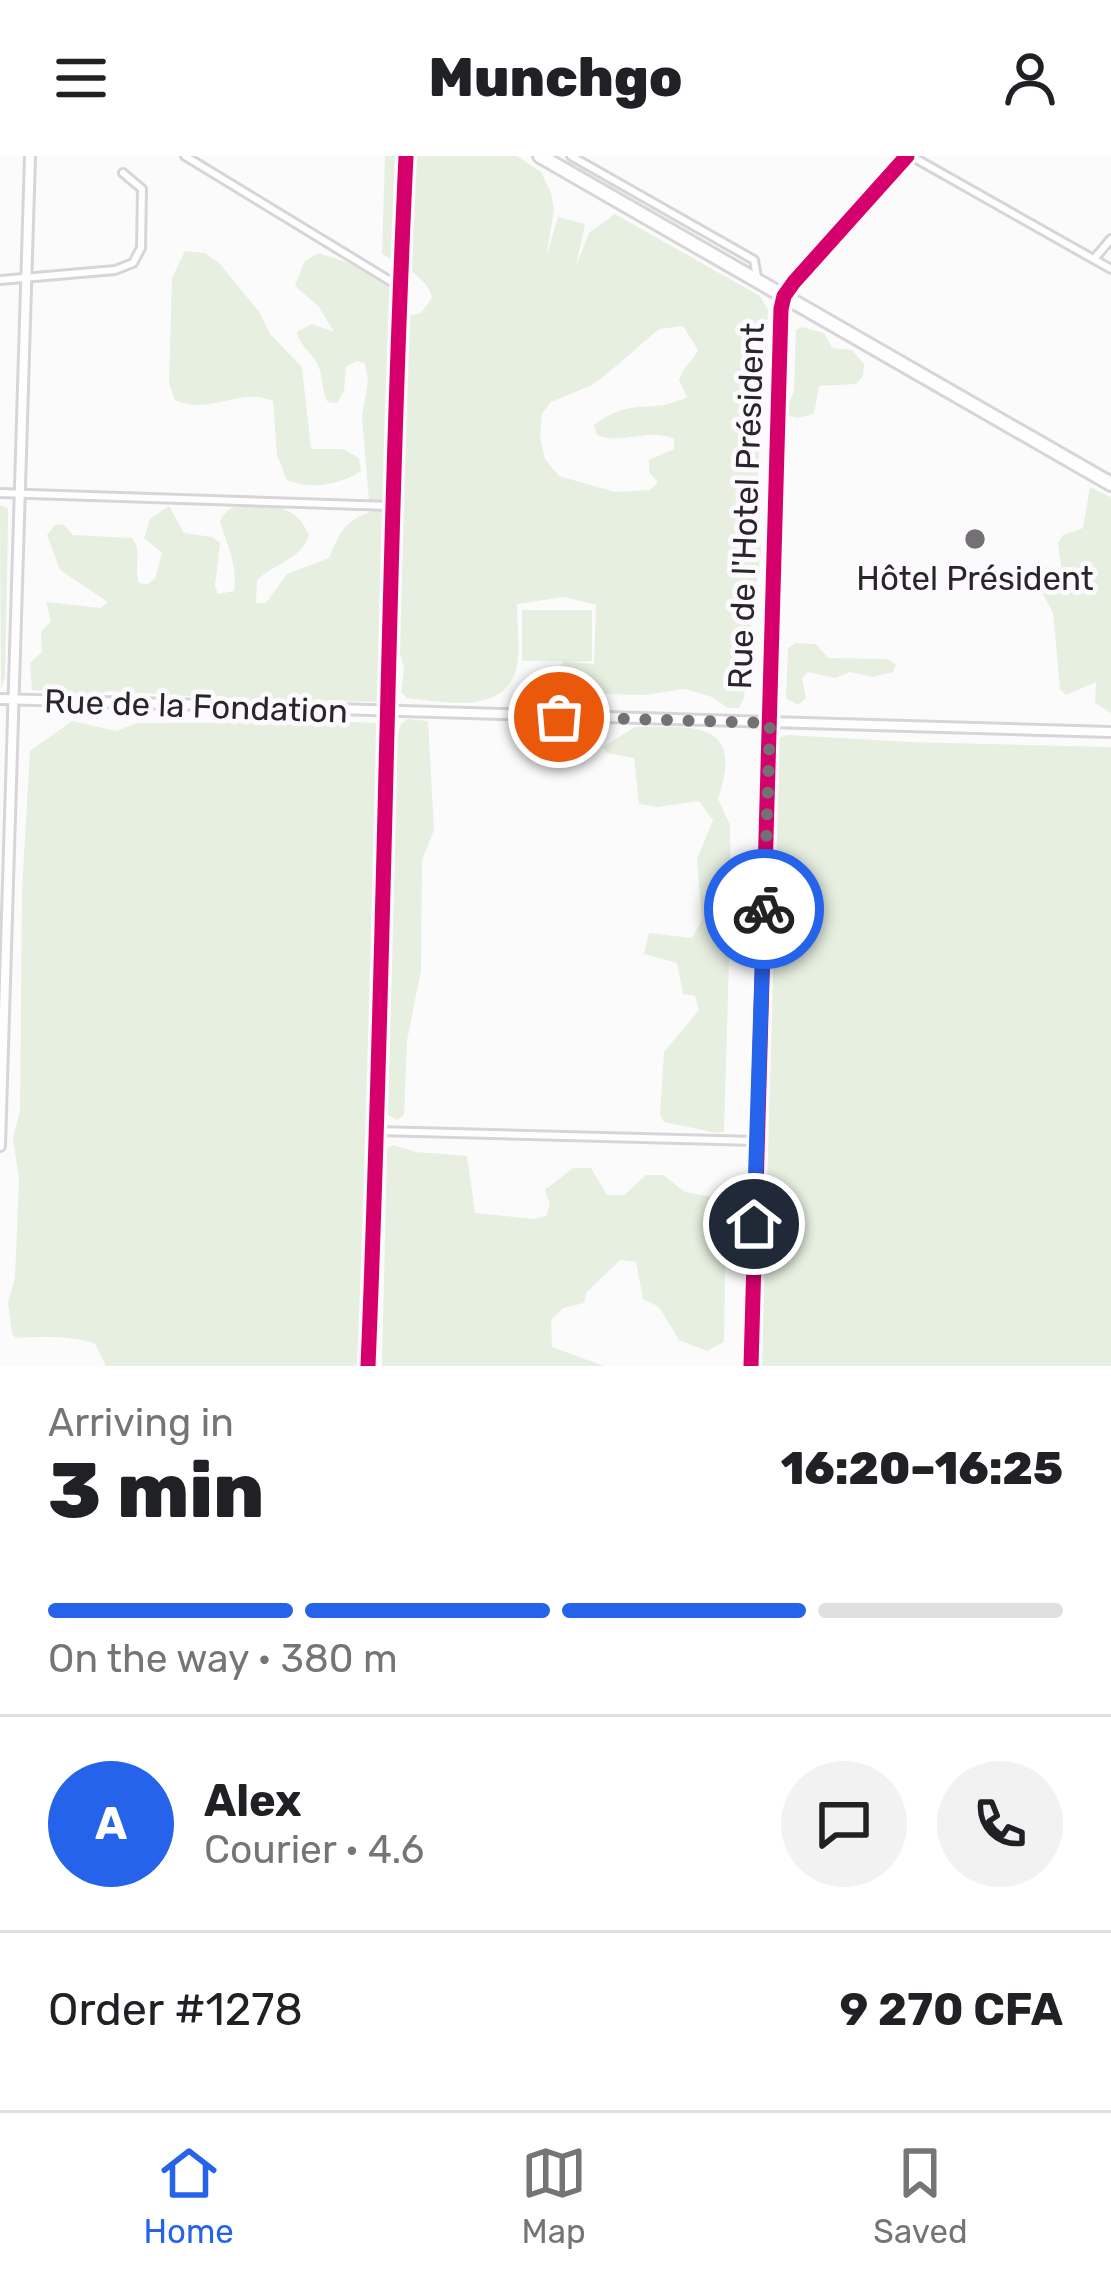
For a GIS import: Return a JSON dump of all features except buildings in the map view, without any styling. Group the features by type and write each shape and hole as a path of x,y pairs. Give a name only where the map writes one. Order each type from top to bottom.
{"highway":[{"path":"539,156 1111,484"}],"street":[{"path":"0,1146 29,156"},
{"path":"185,156 400,287"},
{"path":"368,1366 389,712 390,506 406,156"},
{"path":"571,156 754,260 757,281"},
{"path":"784,296 909,156 1111,268"},
{"path":"0,280 115,270 134,263 141,248 142,189 122,173"},
{"path":"1094,259 1111,239"},
{"name":"Rue de l'Hotel Président","path":"751,1366 784,296"},
{"path":"0,493 390,506"},
{"name":"Rue de la Fondation","path":"0,699 1111,732"},
{"path":"378,1131 756,1141"}],"green space":[{"path":"385,156 517,156 541,172 551,193 554,210 546,258 558,217 585,224 576,266 589,233 615,214 760,296 768,310 758,473 761,554 739,708 728,708 685,689 645,695 557,693 553,680 564,661 522,661 522,610 592,610 592,661 568,662 594,664 596,605 564,597 517,604 516,670 509,684 485,700 453,703 407,698 401,692 401,657 393,654 385,661 381,702 109,691 92,696 32,690 30,663 42,652 41,632 51,621 46,602 101,608 108,602 60,570 47,535 55,525 63,524 73,535 132,538 139,583 147,584 155,579 162,553 144,538 150,519 169,506 184,533 212,537 220,543 218,594 234,591 235,581 220,521 226,512 256,503 280,508 298,518 309,535 294,555 257,580 256,603 266,603 287,574 329,558 344,529 370,512 362,417 368,381 365,363 357,361 346,367 344,391 337,403 328,402 318,365 297,332 312,324 334,332 319,307 295,286 304,262 318,253 349,263 403,296 405,316 421,313 432,298 430,291 412,272 382,254","holes":["683,326 698,350 679,380 687,397 620,411 594,425 597,435 607,438 655,435 674,439 674,449 649,460 649,472 658,482 650,490 615,492 559,476 545,459 542,414 551,402 592,385 659,329"]},
{"path":"185,251 205,253 220,264 260,313 270,334 302,367 311,449 343,449 359,458 361,471 325,484 287,480 277,455 273,401 248,397 200,405 175,400 169,384 172,278"},
{"path":"802,327 824,333 832,348 852,350 864,364 856,384 819,386 814,414 797,418 788,415 787,406 794,392 796,330"},
{"path":"1090,487 1111,497 1111,713 1095,703 1096,682 1066,695 1060,689 1053,613 1031,572 1043,565 1056,574 1062,572 1058,543 1063,535 1083,528"},
{"path":"0,505 8,508 1,689"},
{"path":"796,643 816,644 828,658 887,659 896,664 893,672 873,677 850,672 835,678 808,672 802,678 806,698 798,705 786,698 788,648"},
{"path":"408,719 428,721 434,830 422,860 421,970 407,1041 404,1115 397,1120 388,1115 397,737"},
{"path":"72,721 116,731 137,723 379,723 363,1366 106,1366 95,1344 12,1334 8,1303 15,1278 19,1178 13,1138 20,1111 22,890 30,751"},
{"path":"635,727 709,733 725,754 718,799 730,825 731,892 724,1131 717,1133 664,1122 660,1115 664,1052 699,1010 695,996 683,994 677,963 644,954 649,933 692,938 702,920 697,859 713,820 699,801 657,807 639,804 634,758 607,753 603,747"},
{"path":"778,738 1111,747 1111,1366 759,1366"},
{"path":"387,1148 467,1156 475,1213 546,1216 550,1205 545,1190 573,1168 591,1168 607,1195 624,1195 646,1175 663,1175 685,1192 718,1198 726,1213 724,1342 707,1351 679,1340 659,1307 643,1299 636,1262 620,1260 586,1293 584,1303 563,1308 551,1320 552,1347 604,1366 382,1366"}],"cycle path":[{"path":"368,1366 406,156"},
{"path":"751,1366 781,309 794,282 907,156"}],"way so far":[{"path":"559,717 770,723 764,909"}],"place":[{"name":"Hôtel Président","path":"975,539"}],"route":[{"path":"754,1224 764,909"}]}
